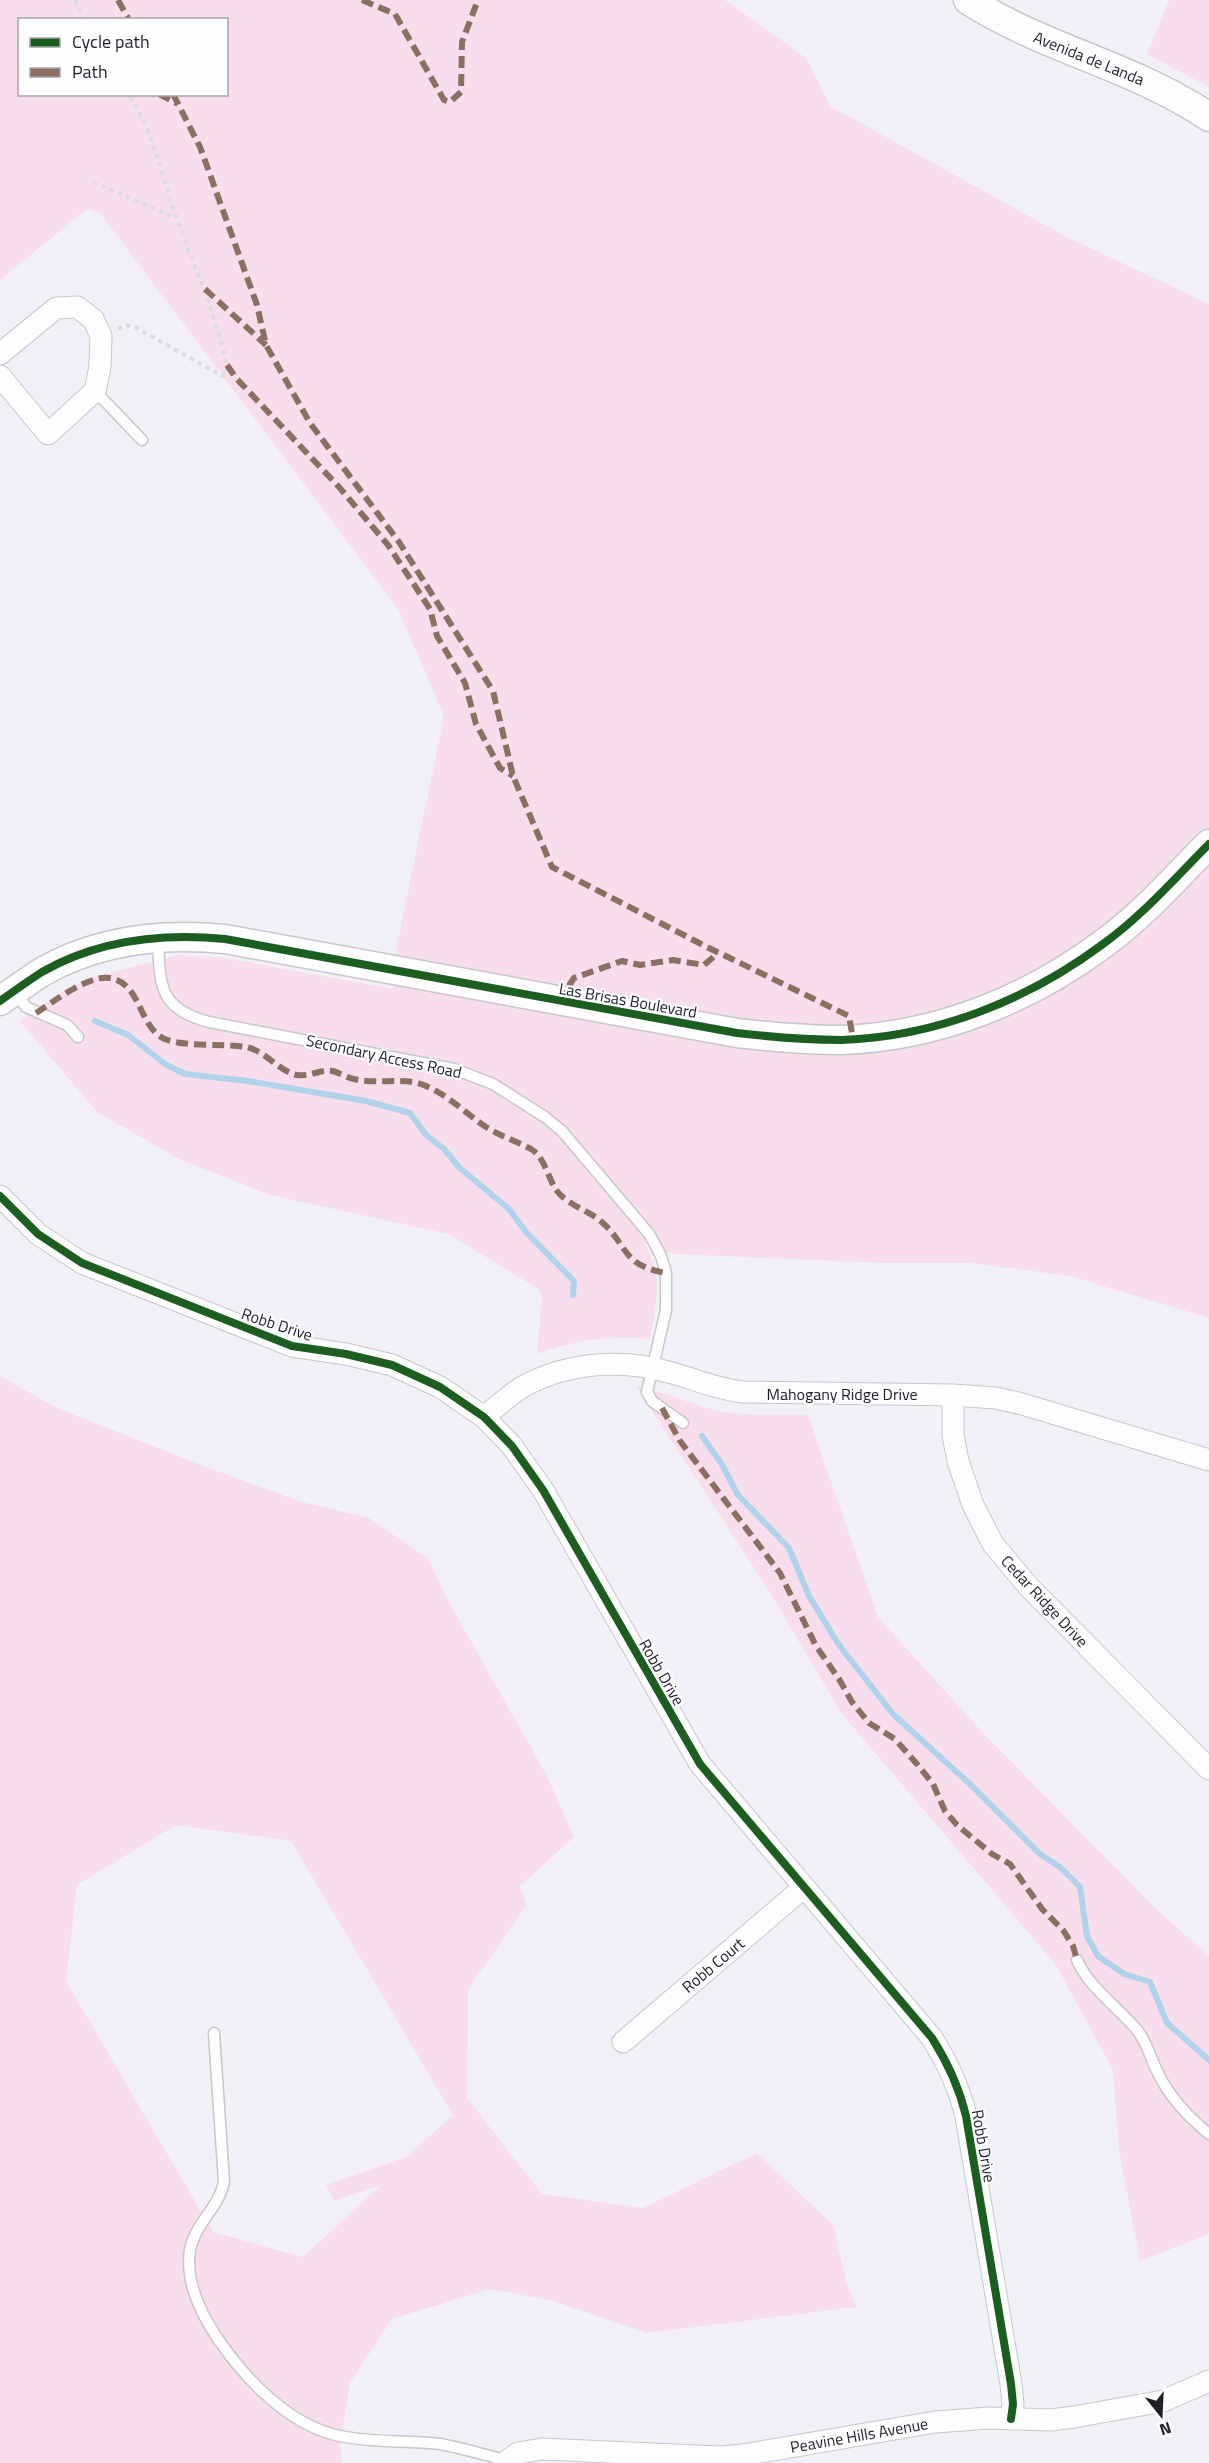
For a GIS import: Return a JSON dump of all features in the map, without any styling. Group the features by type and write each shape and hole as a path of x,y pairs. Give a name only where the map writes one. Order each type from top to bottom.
{"street":[{"name":"Avenida de Landa","path":"968,0 1029,34 1150,83 1184,100 1209,117"},
{"path":"0,354 56,308 77,307 93,319 101,336 100,367 95,391 48,434 0,376"},
{"name":"Las Brisas Boulevard","path":"7,996 43,972 78,955 110,945 158,936 191,936 225,939 737,1033 795,1039 843,1040 892,1035 939,1025 978,1013 1022,994 1065,971 1104,944 1135,917 1209,844"},
{"name":"Robb Drive","path":"0,1196 38,1234 82,1263 292,1346 346,1354 392,1365 440,1387 484,1417 512,1446 543,1490 700,1764 932,2038 943,2055 960,2092 1011,2384 1013,2404 1011,2419"},
{"name":"Mahogany Ridge Drive","path":"484,1417 522,1387 578,1367 614,1364 654,1368 717,1389 743,1392 953,1395 996,1398 1209,1460"},
{"name":"Cedar Ridge Drive","path":"953,1395 953,1435 958,1461 973,1505 993,1544 1028,1587 1209,1769"},
{"name":"Robb Court","path":"623,2042 803,1888"},
{"name":"Peavine Hills Avenue","path":"505,2462 518,2454 542,2449 719,2457 935,2422 988,2418 1051,2420 1163,2401 1209,2381"}],"lane":[{"path":"95,391 142,440"},
{"name":"Secondary Access Road","path":"158,936 163,988 166,997 183,1014 209,1022 454,1069 493,1084 529,1106 562,1131 650,1235 661,1256 668,1292 654,1368 647,1392 652,1401 683,1423"},
{"path":"7,996 67,1025 78,1037"},
{"path":"1077,1960 1093,1985 1144,2039 1157,2072 1170,2095 1191,2119 1209,2134"},
{"path":"214,2033 224,2182 221,2195 195,2234 190,2251 190,2276 198,2304 234,2362 258,2388 314,2427 340,2436 441,2445 505,2462"}],"path":[{"path":"75,0 83,18"},
{"path":"101,336 126,325 135,327 222,376 228,373 205,289 176,218 146,125 129,96"},
{"path":"93,182 176,218"}],"shaded area":[{"path":"0,0 725,0 806,58 830,106 1065,236 1209,304 1209,1318 1070,1276 971,1263 883,1263 673,1254 645,1244 653,1262 657,1281 650,1339 592,1340 564,1345 537,1354 542,1296 537,1288 448,1234 270,1195 181,1160 97,1112 20,1021 67,989 97,976 179,955 226,958 393,989 397,945 444,716 398,609 100,213 87,209 0,280"},
{"path":"1169,0 1209,0 1209,87 1147,54"},
{"path":"0,1376 57,1408 209,1468 299,1501 369,1518 429,1559 445,1595 546,1774 574,1837 520,1886 527,1905 468,1989 467,2098 542,2194 643,2208 757,2153 833,2225 846,2280 856,2307 647,2333 553,2301 490,2289 392,2319 350,2383 340,2445 342,2463 0,2463","holes":["176,1825 291,1841 453,2115 406,2157 326,2185 334,2201 381,2185 303,2257 213,2232 66,1981 77,1885"]},
{"path":"636,1386 726,1412 808,1415 878,1617 984,1734 1155,1908 1209,1956 1209,2234 1140,2261 1119,2150 1113,2070 1056,1965 842,1714 767,1588"}],"waterway":[{"path":"95,1021 128,1035 165,1064 185,1074 248,1081 366,1101 410,1113 426,1135 444,1149 460,1168 509,1209 526,1232 574,1281 573,1295"},
{"path":"702,1436 721,1463 738,1495 789,1548 809,1596 839,1645 893,1714 971,1785 1041,1855 1060,1867 1080,1887 1087,1936 1098,1956 1124,1974 1150,1982 1167,2023 1209,2060"}],"marked path":[{"path":"118,0 128,18"},
{"path":"362,0 395,14 444,100 450,102 461,92 462,42 478,0"},
{"path":"163,96 178,104"},
{"path":"174,96 200,147 257,305 266,345 310,423 399,542 493,691 513,776 552,867 705,946 849,1016 853,1039"},
{"path":"205,289 266,345"},
{"path":"227,365 236,378 339,487 388,545 430,609 437,636 465,683 476,724 500,768 513,776"},
{"path":"559,1001 574,978 622,961 640,965 673,960 704,965 718,953"},
{"path":"36,1013 81,985 101,978 109,978 127,987 153,1030 168,1040 189,1044 246,1047 260,1052 284,1070 297,1075 333,1071 361,1080 406,1081 424,1085 443,1095 486,1127 531,1149 540,1157 561,1196 598,1219 615,1236 632,1259 640,1265 666,1273"},
{"path":"662,1408 680,1441 780,1573 816,1646 852,1702 869,1723 895,1739 917,1764 933,1784 945,1811 957,1825 992,1854 1010,1864 1042,1909 1063,1930 1073,1946 1077,1960"}],"cycle path":[{"path":"0,1001 42,972 85,952 154,938 201,937 225,939 737,1033 841,1040 876,1037 911,1032 946,1023 979,1012 1044,982 1117,933 1158,896 1209,844"},
{"path":"0,1196 38,1234 82,1263 292,1346 346,1354 392,1365 440,1387 484,1417 512,1446 543,1490 700,1764 932,2038 948,2066 966,2116 1011,2384 1013,2404 1011,2419"}]}
